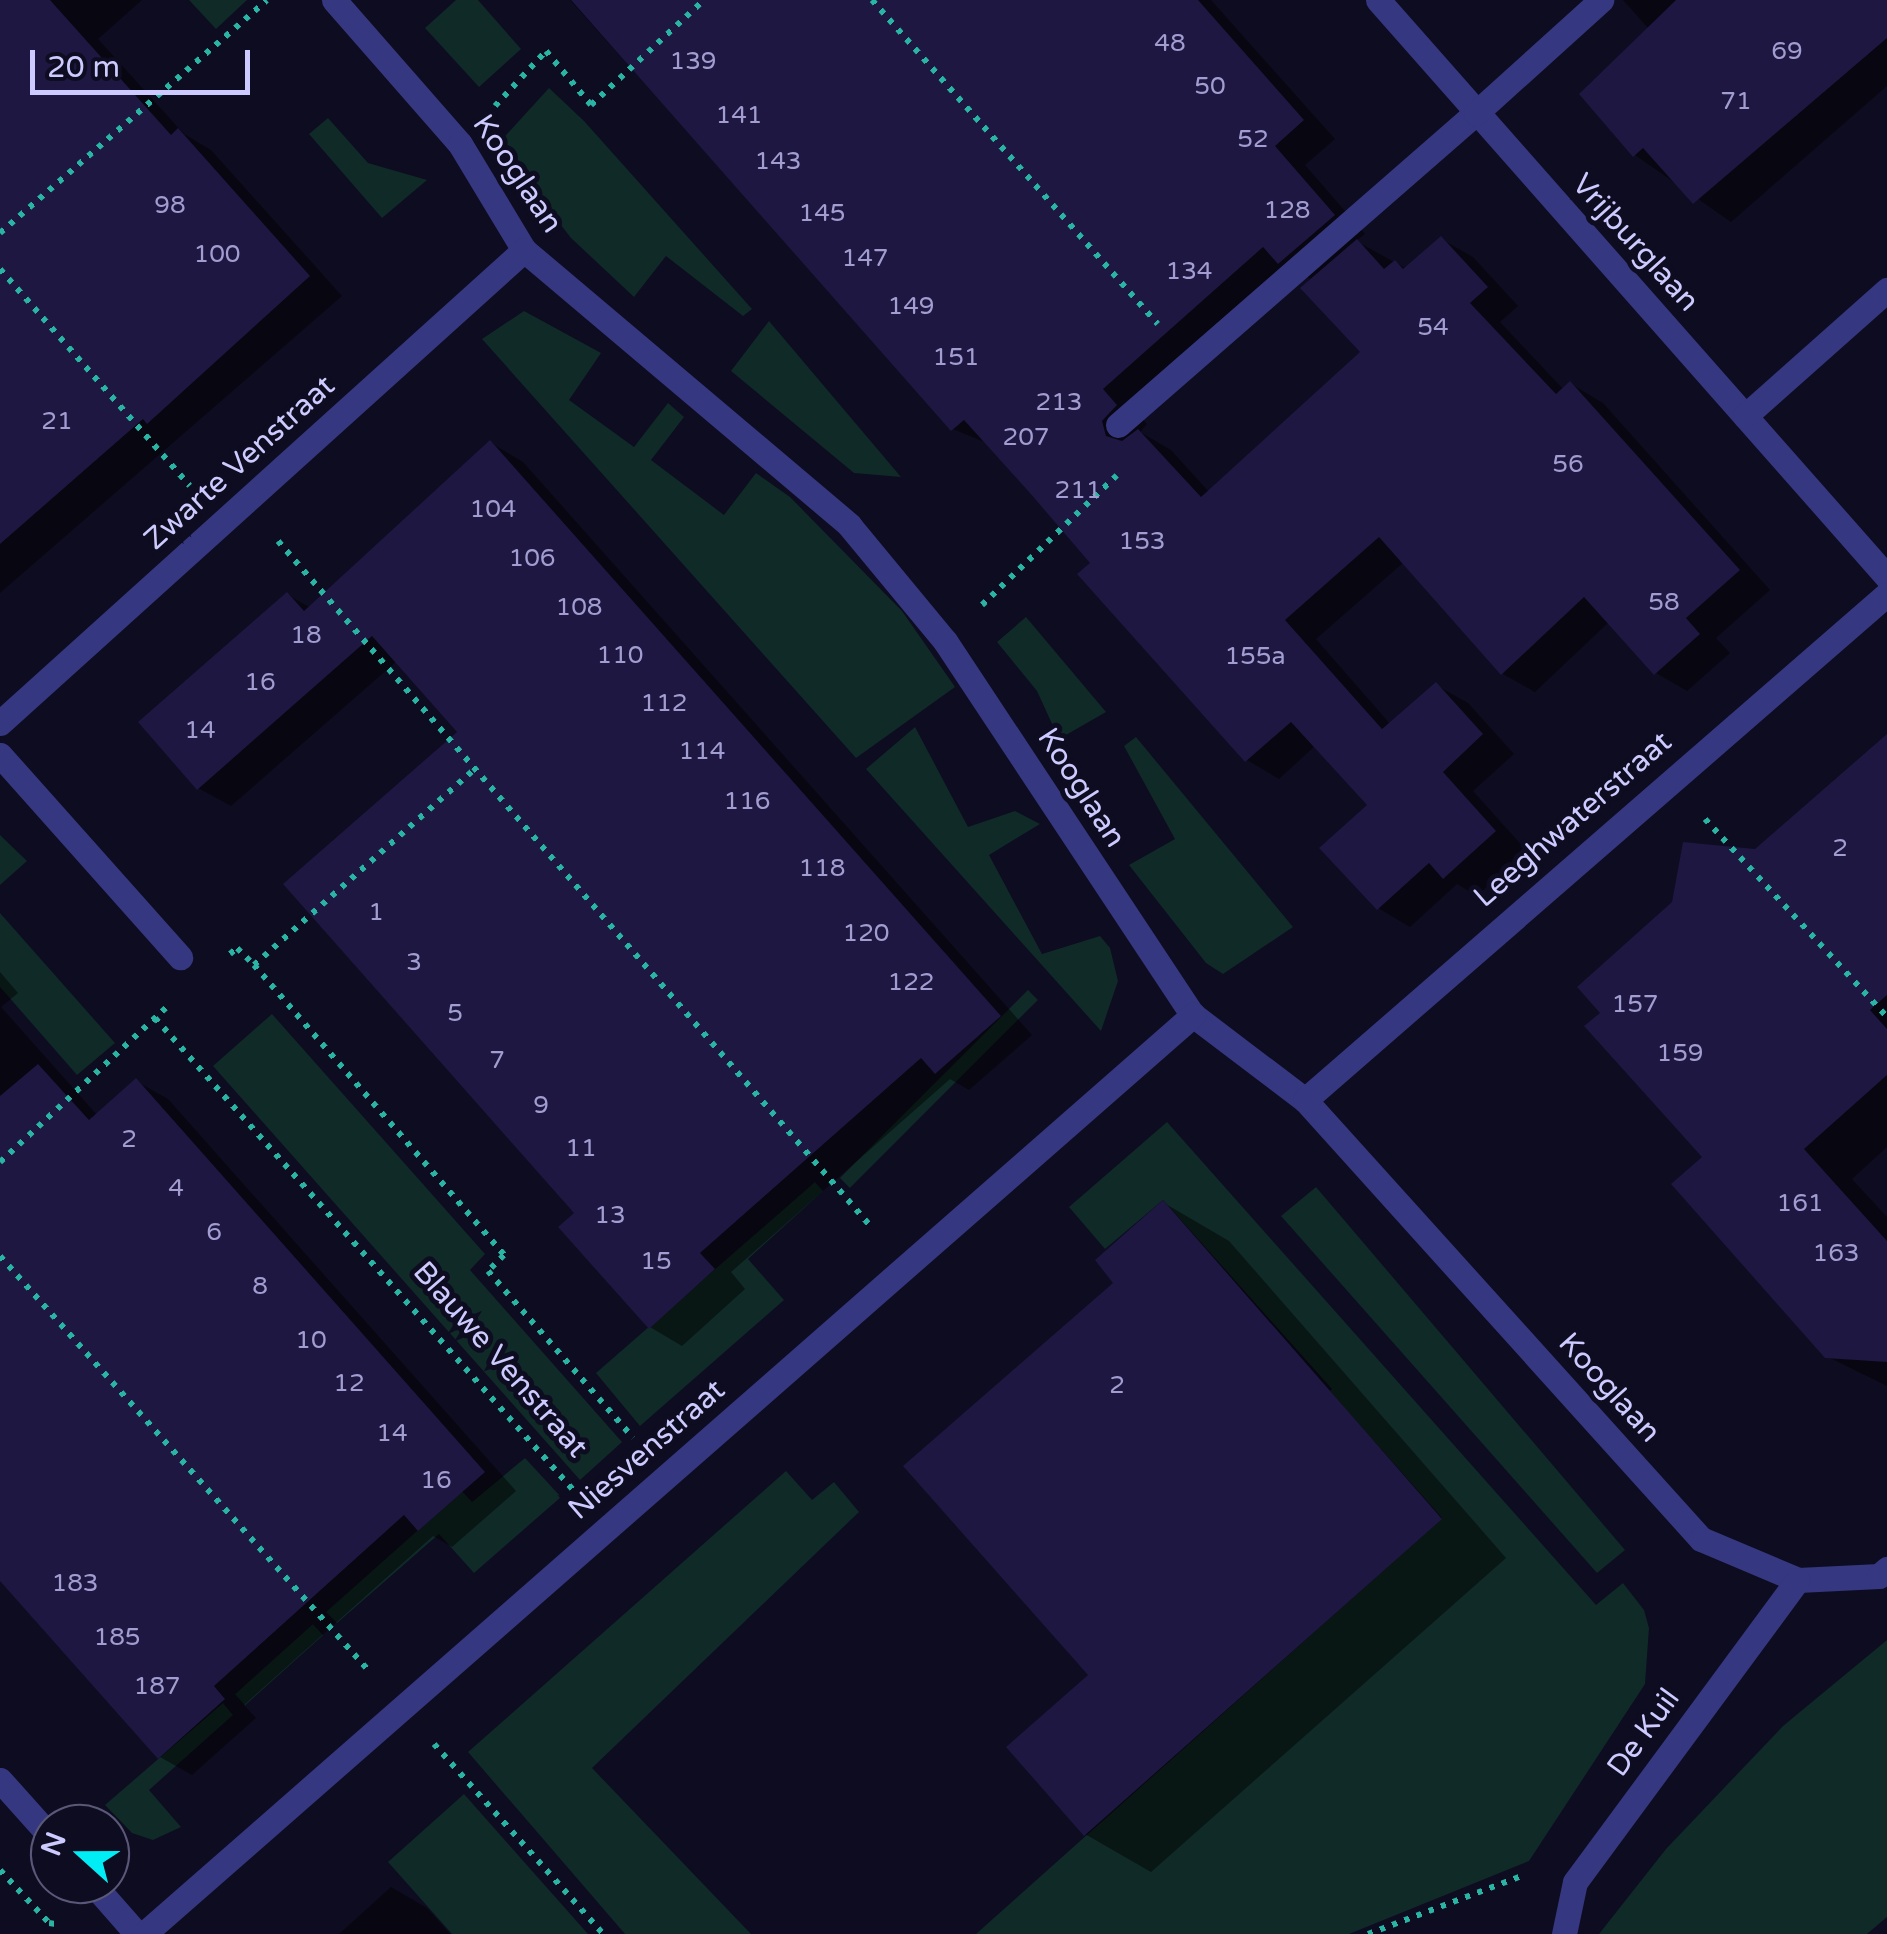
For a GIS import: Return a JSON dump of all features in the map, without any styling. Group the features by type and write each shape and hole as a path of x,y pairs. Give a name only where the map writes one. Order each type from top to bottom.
{"street":[{"name":"Kooglaan","path":"334,0 460,144 524,250 849,525 945,641 1192,1015 1305,1100 1701,1539 1798,1580"},
{"name":"Vrijburglaan","path":"1378,0 1887,577"},
{"path":"1118,425 1188,359 1476,113 1601,0"},
{"name":"Zwarte Venstraat","path":"0,723 524,250"},
{"path":"1746,416 1887,290"},
{"name":"Leeghwaterstraat","path":"1305,1100 1668,778 1887,594"},
{"path":"0,755 180,957"},
{"name":"Niesvenstraat","path":"141,1934 1192,1015"},
{"path":"1798,1580 1879,1576 1887,1569"},
{"name":"De Kuil","path":"1564,1934 1575,1882 1798,1580"},
{"path":"0,1780 30,1814"},
{"path":"112,1904 141,1934"}],"path":[{"path":"0,233 267,0"},
{"path":"460,144 546,52 590,104 704,0"},
{"path":"872,0 1188,359"},
{"path":"0,269 222,523"},
{"path":"945,641 1124,468 1118,425"},
{"path":"246,503 905,1266"},
{"path":"0,1162 236,948 254,964 476,768"},
{"path":"1668,778 1887,1017"},
{"path":"180,957 200,980"},
{"name":"Blauwe Venstraat","path":"155,1018 572,1491 637,1502 633,1434 488,1270 504,1255 254,964"},
{"path":"0,1256 602,1934"},
{"path":"1368,1934 1516,1874 1575,1882"}],"green space":[{"path":"189,0 247,0 216,29"},
{"path":"456,0 478,0 521,49 479,87 425,28"},
{"path":"549,88 584,121 752,309 743,316 666,256 634,297 571,238 498,144"},
{"path":"328,118 368,163 427,180 382,218 309,134"},
{"path":"524,311 601,353 569,400 634,447 668,403 684,417 651,460 724,515 756,473 790,497 902,611 955,687 856,758 482,339"},
{"path":"769,321 901,477 854,473 731,371"},
{"path":"1026,617 1106,712 1059,739 1037,691 997,642"},
{"path":"915,727 968,827 1015,811 1040,824 989,855 1042,954 1100,936 1110,948 1118,981 1101,1031 866,769"},
{"path":"1136,737 1293,927 1223,974 1206,963 1129,865 1175,839 1124,746"},
{"path":"0,835 27,861 0,885"},
{"path":"0,913 115,1043 77,1075 0,987"},
{"path":"1028,990 1038,1000 850,1188 840,1178"},
{"path":"272,1014 485,1254 470,1270 622,1442 580,1480 213,1066"},
{"path":"1167,1122 1596,1605 1623,1583 1644,1610 1649,1628 1645,1684 1529,1861 1349,1934 976,1934 1442,1518 1381,1449 1309,1411 1332,1389 1163,1200 1105,1249 1069,1207"},
{"path":"815,1182 823,1191 748,1259 784,1300 640,1426 596,1373"},
{"path":"1316,1187 1625,1550 1597,1573 1281,1216"},
{"path":"525,1458 561,1497 474,1573 439,1534 337,1623 326,1612 462,1491 472,1502"},
{"path":"786,1471 812,1500 834,1482 859,1512 592,1768 751,1934 625,1934 468,1752"},
{"path":"313,1624 323,1635 245,1705 235,1694"},
{"path":"1887,1640 1887,1917 1867,1934 1599,1934 1666,1849 1783,1726"},
{"path":"223,1703 233,1715 149,1790 181,1827 153,1840 130,1831 130,1804 106,1804"},
{"path":"464,1794 588,1934 452,1934 388,1862"}],"building":[{"path":"0,0 50,0 171,135 178,128 310,276 147,424 143,419 0,544"},
{"path":"571,0 1198,0 1304,120 1275,146 1335,215 1278,264 1263,247 1103,389 1117,405 1102,421 1106,436 1122,441 1138,429 1201,497 1360,352 1300,288 1357,239 1384,269 1395,260 1403,269 1441,236 1488,287 1470,303 1556,394 1570,381 1740,570 1686,618 1700,634 1654,675 1584,597 1501,675 1379,537 1285,620 1382,729 1436,682 1483,734 1443,772 1496,831 1443,879 1429,863 1377,910 1319,848 1367,805 1291,722 1245,762 1077,574 1090,563 1030,493 964,420 951,431"},
{"path":"1676,0 1887,0 1887,38 1693,204 1643,148 1633,157 1579,94"},
{"path":"490,440 1001,1016 935,1074 921,1058 700,1253 715,1269 649,1329 558,1227 574,1213 283,884 457,732 372,636 197,790 138,722 287,592 304,611"},
{"path":"1887,734 1887,995 1870,1010 1887,1029 1887,1075 1804,1149 1887,1241 1887,1362 1825,1358 1671,1184 1702,1157 1584,1026 1600,1013 1577,987 1672,902 1683,842 1755,849"},
{"path":"38,1064 89,1120 136,1078 485,1472 418,1531 404,1515 214,1686 225,1699 158,1759 0,1581 0,1096"},
{"path":"1163,1200 1442,1519 1084,1836 1006,1747 1088,1675 903,1466 1113,1283 1095,1260"}]}
